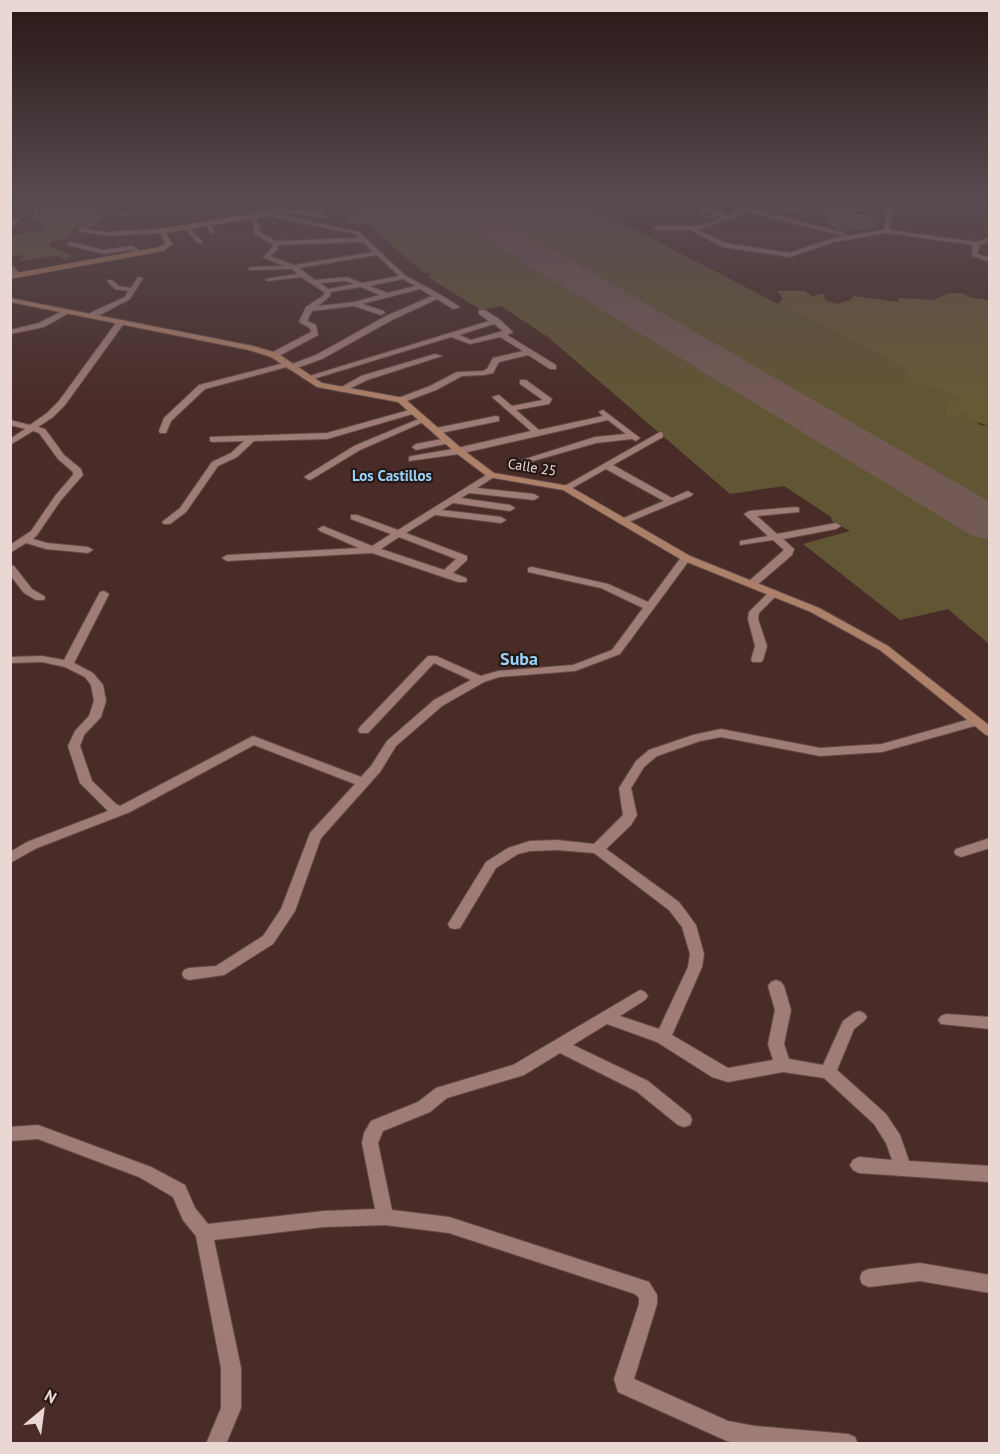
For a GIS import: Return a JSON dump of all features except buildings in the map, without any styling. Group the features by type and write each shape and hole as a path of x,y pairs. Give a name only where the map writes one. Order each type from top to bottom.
{"main road":[{"path":"14,276 48,270"}],"street":[{"path":"297,270 328,291 404,276"},
{"path":"397,270 456,307"},
{"path":"268,279 302,275"},
{"path":"93,315 128,298 140,278"},
{"path":"312,282 340,278 364,284 386,295"},
{"path":"110,281 117,288 133,290"},
{"path":"309,309 354,304 421,287"},
{"path":"274,355 315,333 313,327 303,322 309,309 327,296 328,291"},
{"path":"163,431 167,420 202,387 319,357 389,318 439,296"},
{"path":"10,300 250,348 274,355 320,385 401,400 433,388 460,374 490,371 496,360 529,352"},
{"path":"354,304 381,313"},
{"path":"10,332 41,325 67,312"},
{"path":"453,335 470,342 510,330 482,312"},
{"path":"307,378 496,321"},
{"path":"10,443 34,427 72,391 121,322"},
{"path":"502,334 553,367"},
{"path":"340,390 356,382 438,356 419,344"},
{"path":"334,370 356,382"},
{"path":"509,409 546,402 548,399 523,382"},
{"path":"496,397 537,432"},
{"name":"Calle 25","path":"401,400 458,451 491,475 566,488 686,558 815,610 884,648 974,722 990,732"},
{"path":"601,410 644,445"},
{"path":"213,440 340,434 413,411"},
{"path":"412,459 609,417"},
{"path":"436,431 496,419"},
{"path":"309,477 357,448 424,420"},
{"path":"10,422 42,431 62,457 78,471 78,476 27,540 10,550"},
{"path":"566,488 660,435"},
{"path":"526,460 595,440 633,436"},
{"path":"166,522 183,510 215,464 234,455 250,440"},
{"path":"416,447 447,441"},
{"path":"607,466 671,501"},
{"path":"227,558 373,550 491,475"},
{"path":"467,490 534,497"},
{"path":"624,521 688,494"},
{"path":"452,500 510,508"},
{"path":"752,584 789,551 749,514 796,510"},
{"path":"434,512 501,520"},
{"path":"354,517 464,558 446,574"},
{"path":"743,543 836,526"},
{"path":"323,529 373,550 462,580"},
{"path":"27,540 46,546 88,550"},
{"path":"189,974 219,970 268,940 288,911 315,836 376,769 391,744 438,703 480,680 498,674 575,668 597,662 616,652 686,558"},
{"path":"10,568 28,591 40,598"},
{"path":"532,570 604,586 649,607"},
{"path":"757,660 761,646 753,619 754,612 774,593"},
{"path":"68,664 104,594"},
{"path":"364,729 432,658 480,680"},
{"path":"10,660 42,659 68,664 89,675 97,685 100,701 95,717 79,734 75,746 86,783 111,807 118,810"},
{"path":"597,849 626,822 630,815 625,788 640,764 653,753 697,738 734,733 820,752 882,748 974,722"},
{"path":"10,858 32,845 54,839 118,810 253,740 362,782"},
{"path":"961,852 990,843"},
{"path":"455,924 491,865 513,851 530,846 557,845 597,849 674,906 689,925 697,954 695,967 663,1038"},
{"path":"776,986 783,1010 776,1044 783,1065"},
{"path":"385,1217 370,1143 372,1132 377,1126 424,1107 442,1093 518,1070 640,996"},
{"path":"605,1017 663,1038 718,1072 728,1075 783,1065 828,1072 880,1119 894,1140 903,1168"},
{"path":"828,1072 848,1024 859,1017"},
{"path":"946,1020 990,1023"},
{"path":"561,1046 642,1086 684,1120"},
{"path":"10,1134 38,1132 145,1172 179,1191 189,1214 204,1233 231,1368 231,1408 216,1443"},
{"path":"859,1165 990,1174"},
{"path":"204,1233 324,1219 385,1217 448,1225 642,1288 648,1295 648,1304 624,1379 625,1385 727,1431 755,1436 848,1443"},
{"path":"869,1278 920,1272 990,1284"}],"shaded area":[{"path":"420,270 546,270 989,535 989,644 948,609 900,620 803,544 850,531 832,521 831,517 784,486 730,494 548,337 501,306 481,310 427,276 432,274"},
{"path":"580,270 712,270 907,371 915,385 927,386 961,399 968,413 980,425 989,426 989,508"},
{"path":"777,291 805,291 812,296 824,294 825,300 837,304 850,300 854,296 898,302 899,298 933,300 950,293 962,293 972,298 989,300 989,426 968,419 968,413 947,418 945,409 950,403 960,399 927,386 915,385 904,376 907,371 778,304 783,299"}],"runway":[{"path":"561,270 990,524"}],"district":[{"name":"Los Castillos","path":"392,477"},
{"name":"Suba","path":"519,660"}]}
